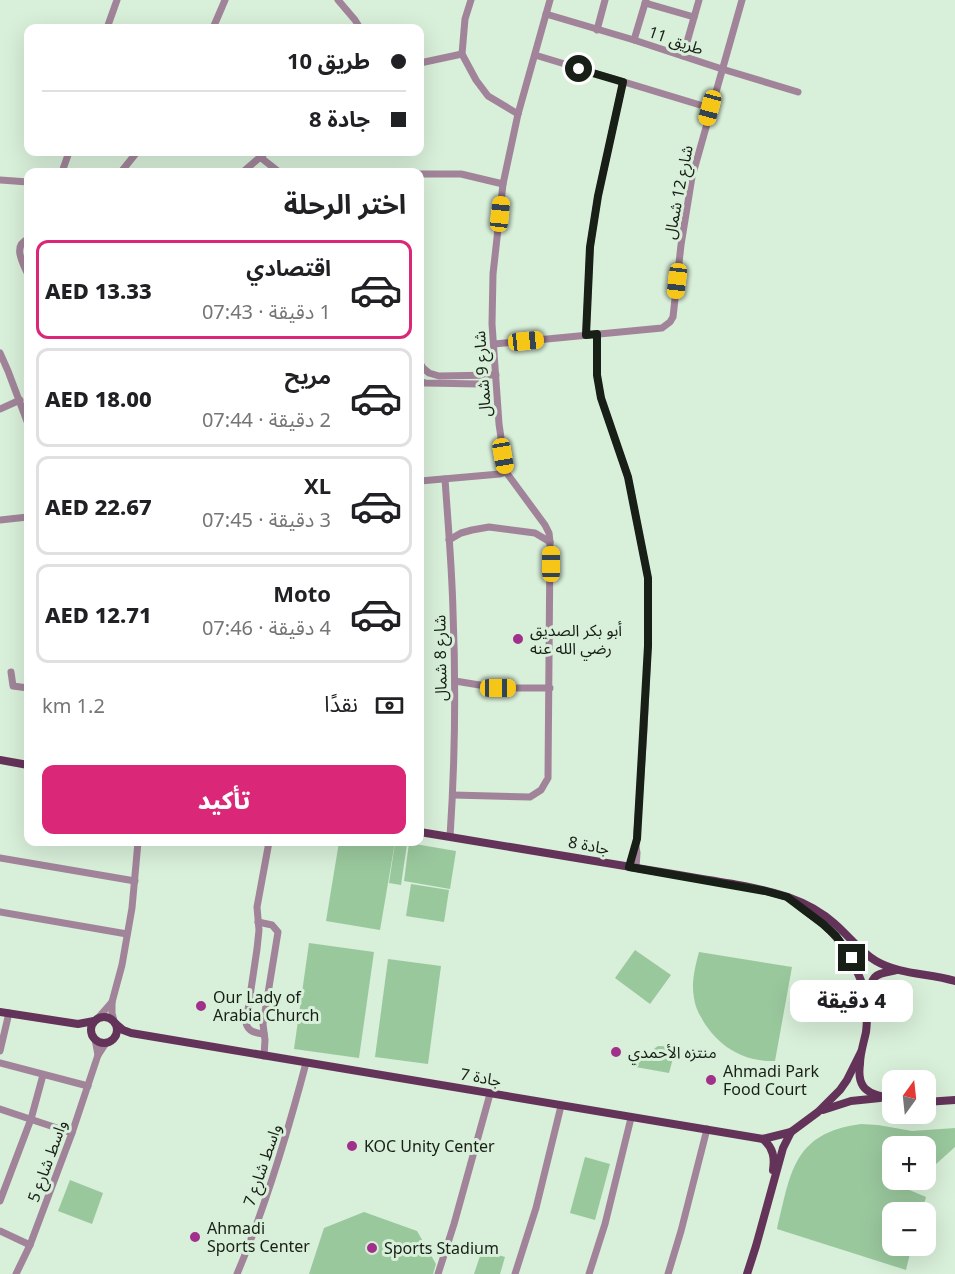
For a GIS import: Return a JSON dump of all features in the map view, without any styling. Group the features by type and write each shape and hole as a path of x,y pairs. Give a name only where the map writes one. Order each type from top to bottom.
{"main road":[{"path":"0,760 24,764"},
{"name":"جادة 8","path":"424,833 633,867 787,897 823,915 876,961 898,970 955,981"},
{"name":"جادة 8","path":"787,897 836,936 852,958 868,1001"},
{"path":"882,1095 867,1091 863,1086 860,1074 861,1052 871,986 880,974 898,970"},
{"path":"4,1012 78,1024 86,1028 102,1043 110,1040 117,1029 115,1023 107,1017 78,1024"},
{"path":"93,1036 92,1025 96,1019"},
{"name":"جادة 7","path":"115,1023 131,1033 763,1139 791,1132 818,1112 840,1090 861,1052"},
{"name":"جادة 7","path":"110,1040 122,1034 131,1033"},
{"name":"جادة 7","path":"818,1112 843,1103 882,1098"},
{"path":"936,1101 955,1100"},
{"path":"747,1274 783,1148 791,1132"},
{"path":"763,1139 774,1153 769,1197"}],"street":[{"path":"108,24 117,0"},
{"path":"215,24 225,0"},
{"path":"338,0 358,24"},
{"path":"471,0 465,19 462,54 488,96 518,114"},
{"name":"شارع 9 شمال","path":"453,795 530,797 541,790 548,778 549,533 506,472 499,424 492,324 493,274 503,184 518,114 550,0"},
{"path":"597,30 605,0"},
{"path":"683,56 699,0"},
{"name":"شارع 12 شمال","path":"494,345 662,328 670,322 673,317 692,177 742,0"},
{"path":"634,40 645,2 694,17"},
{"name":"طريق 11","path":"546,14 798,92"},
{"path":"424,62 462,54"},
{"path":"535,55 710,108"},
{"path":"586,335 590,247 598,196 623,82"},
{"path":"124,168 134,156"},
{"path":"247,168 261,156"},
{"path":"265,156 275,168"},
{"path":"424,174 461,174 503,184"},
{"path":"0,180 24,182"},
{"path":"24,240 19,252 24,265"},
{"path":"597,334 597,375 601,398 628,477 648,578 644,731 637,853 633,867"},
{"path":"1,358 24,412"},
{"path":"424,369 439,376 496,375"},
{"path":"424,383 480,384"},
{"path":"0,410 20,400"},
{"path":"424,481 506,472"},
{"name":"شارع 8 شمال","path":"446,479 455,681 450,837"},
{"path":"0,520 24,517"},
{"path":"449,540 461,533 489,527 535,533 550,542"},
{"path":"10,672 13,686 24,687"},
{"path":"455,681 498,688 550,688"},
{"path":"115,1023 112,1002 122,965 132,908 138,846"},
{"path":"264,1034 251,1031 247,1028 246,1023 259,930 257,907 267,846"},
{"path":"0,858 135,881"},
{"path":"0,912 127,934"},
{"path":"258,922 273,925 278,932 263,1021 264,1056"},
{"path":"96,1019 112,1002"},
{"path":"0,1051 4,1012"},
{"name":"واسط شارع 5","path":"93,1036 98,1055"},
{"name":"واسط شارع 5","path":"16,1274 30,1245 72,1133 98,1055 110,1040"},
{"name":"واسط شارع 7","path":"237,1274 279,1160 306,1063"},
{"path":"0,1064 88,1086"},
{"path":"0,1201 31,1119 43,1075"},
{"path":"438,1274 490,1094"},
{"path":"515,1274 536,1208 561,1106"},
{"path":"0,1109 72,1133"},
{"path":"589,1274 605,1224 631,1118"},
{"path":"668,1274 707,1129"},
{"path":"0,1231 30,1245"}],"green space":[{"path":"338,846 394,846 380,930 326,921"},
{"path":"395,846 407,846 401,885 389,883"},
{"path":"409,846 424,846 456,851 450,889 404,881"},
{"path":"411,884 449,890 444,922 406,916"},
{"path":"309,943 374,952 359,1058 294,1049"},
{"path":"635,950 671,975 650,1004 615,978"},
{"path":"699,952 792,967 775,1061 744,1056 726,1047 711,1033 697,1008 693,992"},
{"path":"388,959 441,966 428,1064 375,1057"},
{"path":"658,1046 676,1047 669,1073 630,1066"},
{"path":"861,1124 912,1131 955,1128 955,1147 936,1164 936,1136 882,1136 882,1190 909,1190 926,1197 925,1202 882,1202 882,1256 909,1256 906,1270 777,1229 786,1190 799,1158 808,1146 821,1136 838,1129"},
{"path":"585,1157 610,1164 595,1220 570,1213"},
{"path":"70,1180 103,1193 92,1224 58,1211"},
{"name":"Sports Stadium","path":"364,1212 417,1231 436,1264 433,1274 309,1274 324,1228"},
{"path":"482,1250 505,1257 500,1274 474,1274"}],"place":[{"name":"أبو بكر الصديق رضي الله عنه","path":"518,639"},
{"name":"Our Lady of Arabia Church","path":"201,1006"},
{"name":"منتزه الأحمدي","path":"616,1052"},
{"name":"Ahmadi Park Food Court","path":"711,1080"},
{"name":"KOC Unity Center","path":"352,1146"},
{"name":"Ahmadi Sports Center","path":"195,1237"},
{"name":"Sports Stadium","path":"372,1248"}],"route":[{"path":"579,69 623,82 598,196 590,247 586,335 597,334 597,375 601,398 628,477 648,578 648,646 637,839 629,867 787,897 836,936 852,958"}]}
